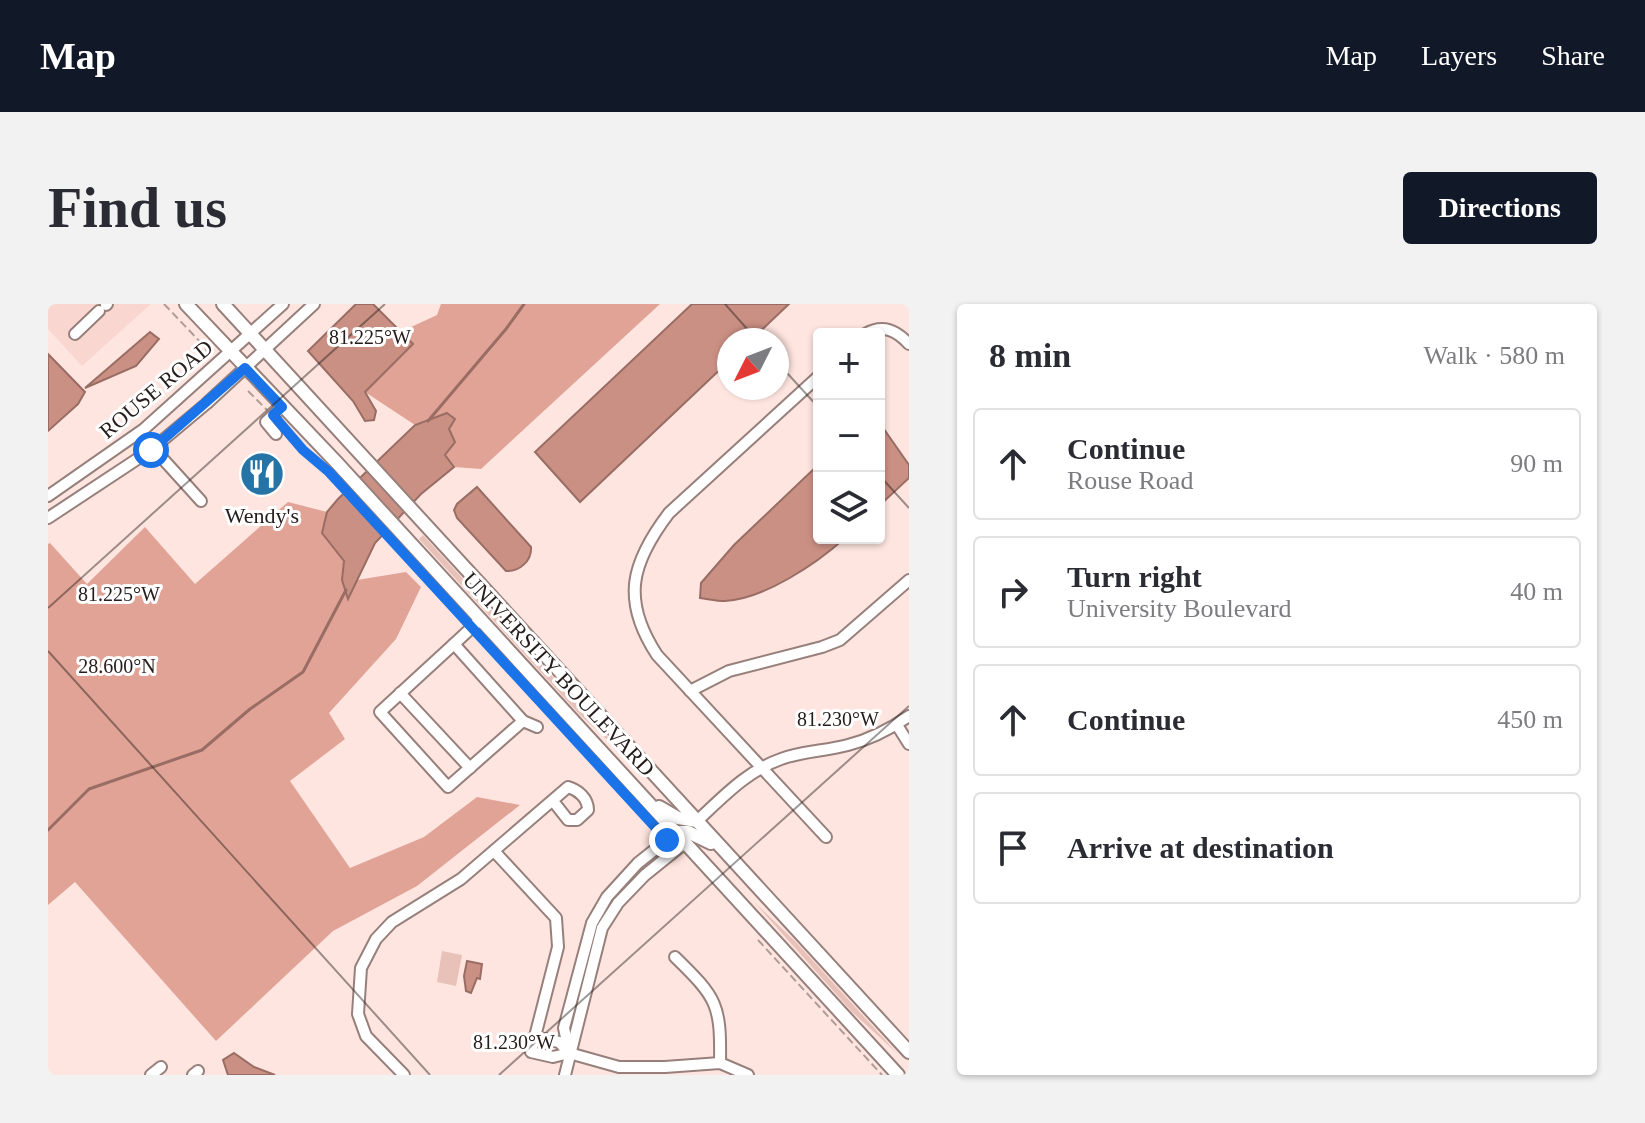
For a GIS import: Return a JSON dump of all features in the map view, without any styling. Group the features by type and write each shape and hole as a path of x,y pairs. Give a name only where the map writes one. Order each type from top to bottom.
{"main road":[{"name":"UNIVERSITY BOULEVARD","path":"186,304 245,368 277,411 649,802 898,1075"},
{"name":"UNIVERSITY BOULEVARD","path":"223,304 909,1052"},
{"path":"649,802 678,818 697,821"},
{"path":"677,832 700,836 730,855"}],"street":[{"name":"ROUSE ROAD","path":"48,496 144,429 283,304"},
{"name":"ROUSE ROAD","path":"48,518 153,448 314,304"},
{"path":"75,334 104,307"},
{"path":"885,328 899,333 909,344"},
{"path":"813,381 669,513 650,538 633,583 635,608 642,632 657,655 826,837"},
{"path":"276,434 266,422 277,411"},
{"path":"153,448 201,501"},
{"path":"690,691 729,671 840,640 909,580"},
{"path":"477,624 380,712 448,787 523,721"},
{"path":"454,644 523,721 537,727 503,693 496,690"},
{"path":"400,693 470,768"},
{"path":"697,821 743,778 761,768 784,758 881,735 909,716"},
{"path":"897,725 909,744"},
{"path":"404,1075 366,1036 358,1014 361,968 376,939 392,922 461,879 553,801"},
{"path":"569,1053 564,1028 592,923 607,897 638,863 677,832"},
{"path":"565,1075 602,928 618,903 636,884 686,842"},
{"path":"494,851 556,918 558,947 531,1052 553,1057 569,1053 619,1067 720,1063 748,1075"},
{"path":"675,957 713,999 721,1022 720,1063"},
{"path":"535,1037 559,1042 569,1053"},
{"path":"151,1075 161,1067"}],"path":[{"path":"164,304 205,347 208,355"},
{"path":"248,391 277,411 303,450 334,469 477,624 627,796"},
{"path":"756,937 882,1075"}],"shaded area":[{"path":"48,304 151,304 82,366 48,329"},
{"path":"356,304 373,304 413,344 365,392 376,411 374,420 365,421 353,401 308,351"},
{"path":"441,304 660,304 481,469 454,467 445,455 448,414 415,425 365,392 413,345 406,337 409,328 437,315"},
{"path":"692,304 789,304 764,328 717,328 717,372 580,502 535,452"},
{"path":"150,332 159,339 136,366 85,388"},
{"path":"48,354 85,392 78,404 48,431"},
{"path":"447,413 455,419 449,429 455,442 445,455 454,467 421,494 375,543 348,599 342,580 344,561 322,533 327,512 415,425"},
{"path":"885,431 909,465 909,478 885,500"},
{"path":"813,470 813,544 838,544 805,569 756,594 725,601 700,598 701,583 734,545"},
{"path":"477,487 531,547 527,561 520,568 506,571 457,518 454,510 457,504"},
{"path":"288,502 327,512 322,533 344,561 343,580 349,598 357,580 406,572 421,587 396,639 329,713 345,739 290,781 350,868 424,837 477,797 520,805 417,886 333,931 216,1041 75,882 48,905 48,544 87,584 145,527 195,584"},
{"path":"423,535 626,757 580,715 419,539"},
{"path":"754,902 796,942 898,1054 852,1012"},
{"path":"442,951 462,955 456,986 437,982"},
{"path":"467,961 482,964 480,979 477,978 471,993 466,991 464,976"},
{"path":"234,1053 254,1067 275,1075 228,1075 223,1060"}],"waterway":[{"path":"428,421 524,304"},
{"path":"48,830 89,789 202,750 250,709 303,672 346,590"}],"place":[{"name":"Wendy's","path":"262,474"}],"route":[{"path":"151,450 245,368 282,407 273,415 303,450 329,472 667,840"}]}
